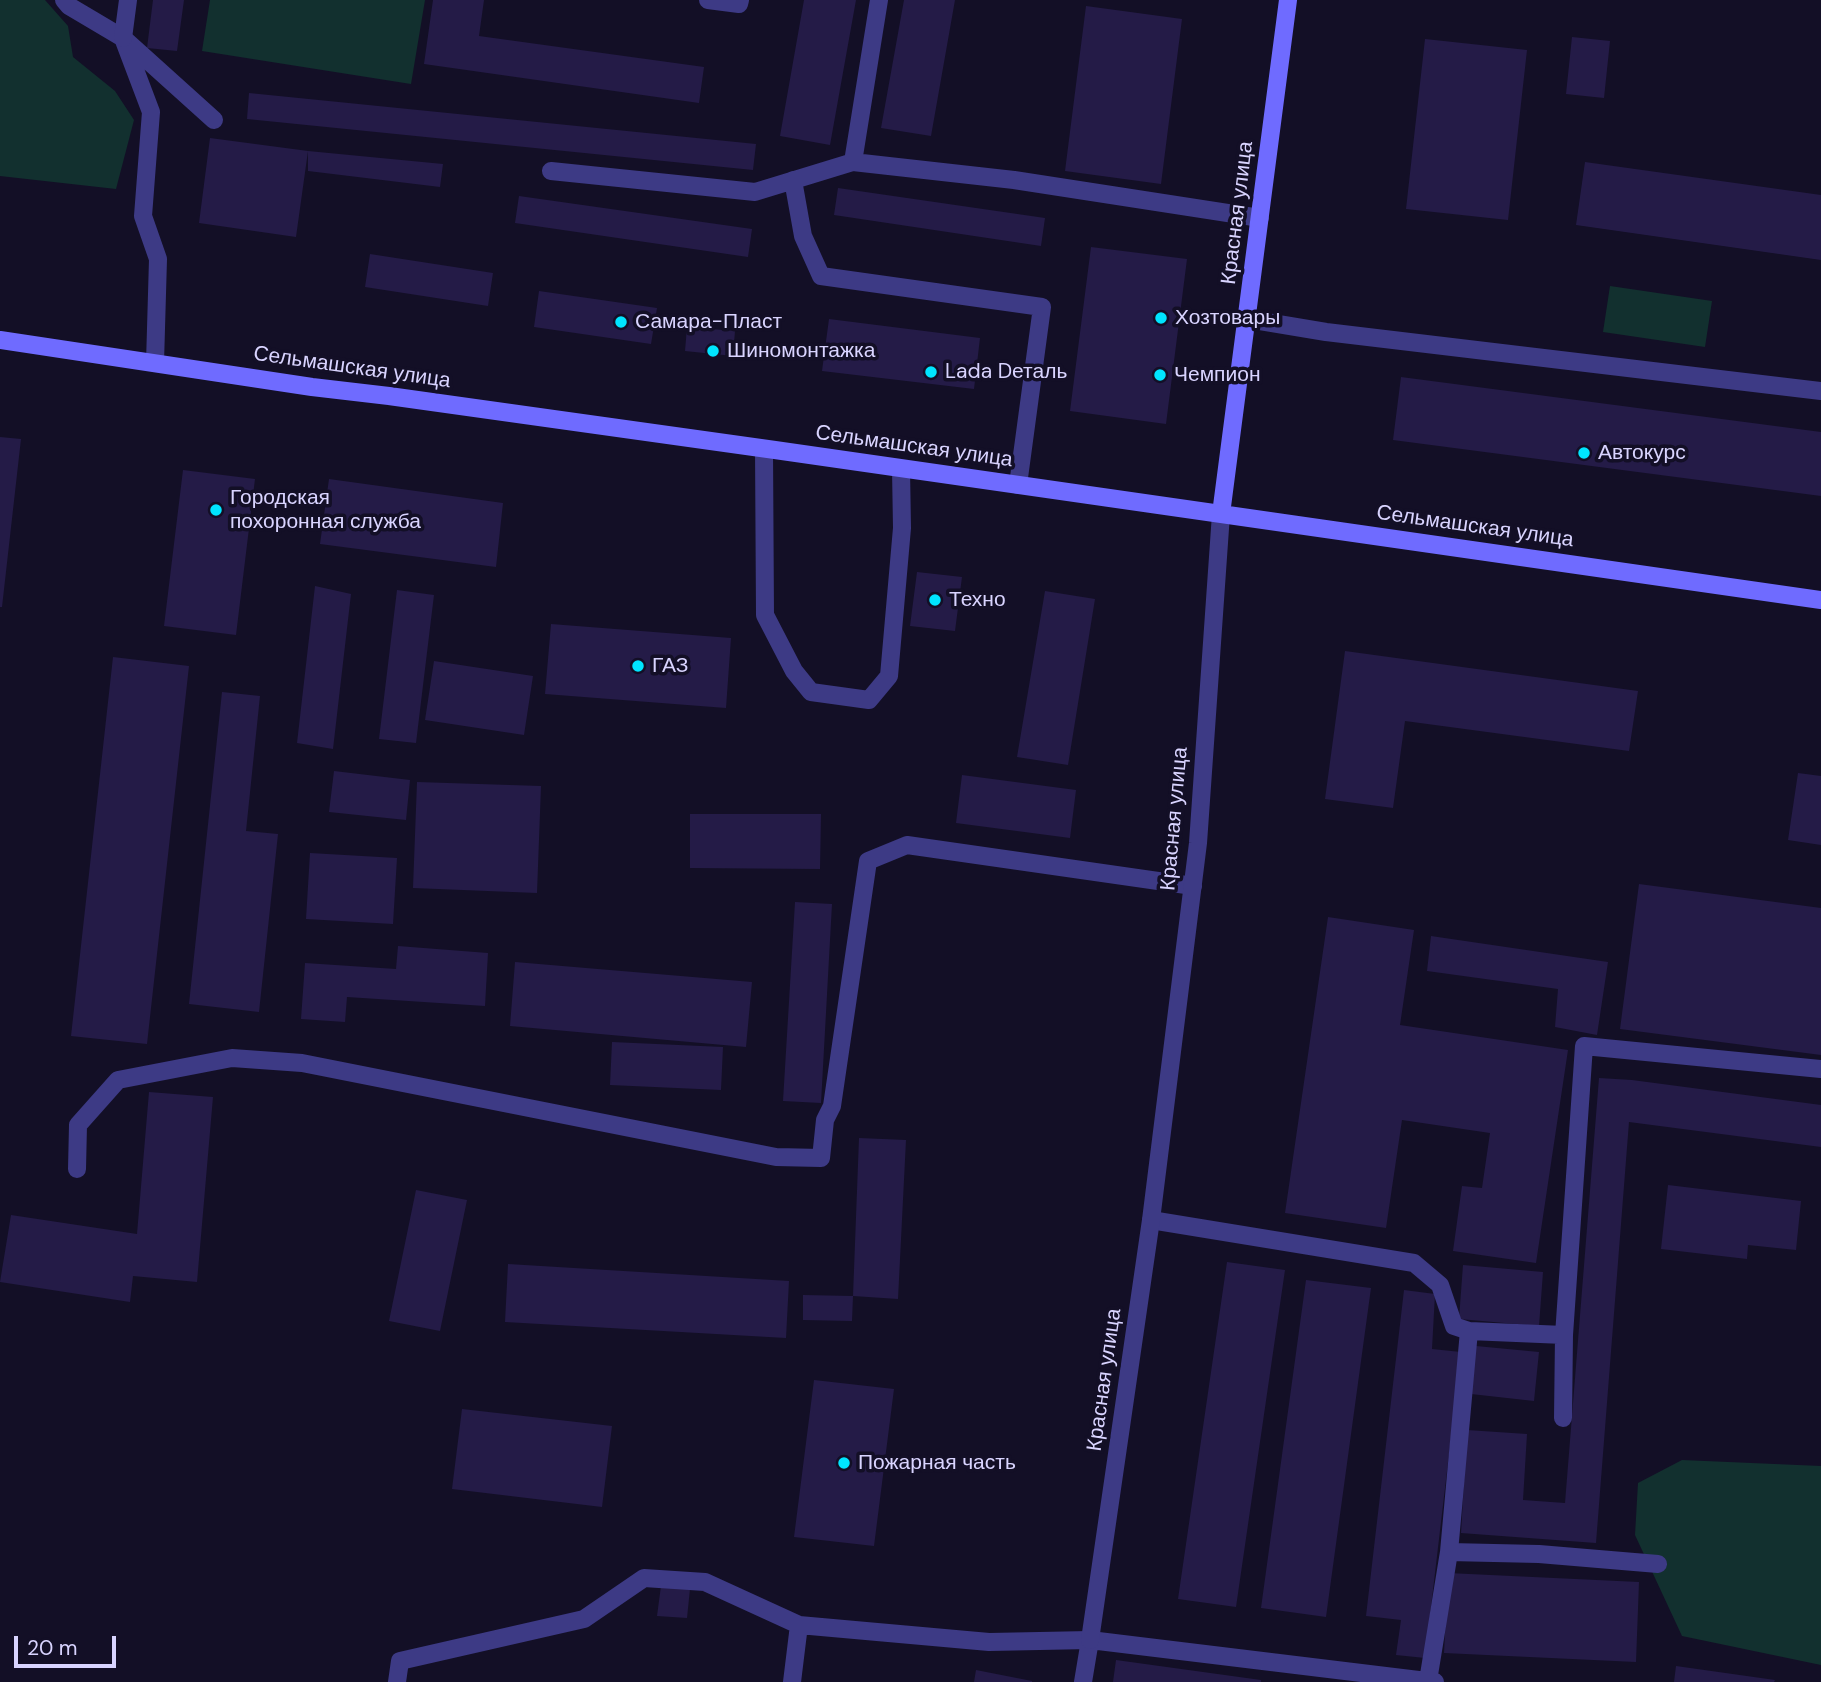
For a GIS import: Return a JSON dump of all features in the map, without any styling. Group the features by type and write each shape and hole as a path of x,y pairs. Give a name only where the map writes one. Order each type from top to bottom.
{"main road":[{"name":"Красная улица","path":"1221,514 1287,0"},
{"name":"Сельмашская улица","path":"0,340 312,387 1821,600"}],"street":[{"path":"64,0 69,6 123,38 214,120"},
{"path":"128,0 123,38 151,112 143,216 158,259 155,363"},
{"path":"708,0 739,4 740,0"},
{"path":"853,162 879,0"},
{"path":"551,171 755,192 853,162 1014,180 1260,218"},
{"path":"793,180 803,236 821,275 1042,307 1018,485"},
{"path":"1248,319 1340,334 1821,391"},
{"path":"764,449 765,615 794,671 811,692 869,701 889,676 902,528 901,469"},
{"name":"Красная улица","path":"1083,1682 1151,1220 1198,844 1221,514"},
{"path":"77,1169 78,1125 118,1080 232,1058 302,1063 776,1157 821,1158 825,1120 832,1106 868,861 907,845 1192,886"},
{"path":"1563,1418 1564,1335 1584,1046 1821,1069"},
{"path":"1151,1220 1413,1263 1440,1285 1454,1326 1469,1331 1564,1335"},
{"path":"397,1682 400,1661 584,1619 644,1578 705,1582 799,1625 989,1642 1090,1640 1432,1681 1449,1552 1469,1331"},
{"path":"1449,1552 1539,1554 1658,1564"},
{"path":"792,1682 799,1625"}],"green space":[{"path":"0,0 45,0 68,26 73,57 115,91 134,120 116,189 0,176"},
{"path":"210,0 425,0 411,84 202,51"},
{"path":"1610,286 1712,301 1705,347 1603,332"},
{"path":"1682,1460 1821,1466 1821,1665 1682,1636 1635,1535 1638,1483"}],"building":[{"path":"153,0 184,0 177,51 147,48"},
{"path":"433,0 484,0 479,36 704,67 699,103 424,64"},
{"path":"804,0 856,0 830,145 780,136"},
{"path":"904,0 955,0 931,136 881,128"},
{"path":"1086,6 1182,19 1161,184 1065,171"},
{"path":"1572,37 1610,41 1604,98 1566,94"},
{"path":"1425,39 1527,50 1508,220 1406,209"},
{"path":"249,93 756,144 753,170 247,119"},
{"path":"210,138 308,151 296,237 199,223"},
{"path":"308,151 443,164 440,187 308,171"},
{"path":"1585,162 1821,195 1821,260 1576,225"},
{"path":"838,188 1045,218 1041,246 834,215"},
{"path":"519,196 752,229 748,257 515,223"},
{"path":"1091,247 1187,259 1166,424 1070,411"},
{"path":"370,254 493,273 488,306 365,287"},
{"path":"539,291 657,308 651,344 534,327"},
{"path":"829,319 980,338 974,389 822,371"},
{"path":"687,327 735,331 733,356 685,351"},
{"path":"1401,377 1821,432 1821,496 1393,440"},
{"path":"0,437 21,439 2,607 0,607"},
{"path":"183,470 255,479 236,635 164,626"},
{"path":"329,479 503,503 496,567 320,544"},
{"path":"917,572 962,577 955,631 910,626"},
{"path":"315,586 351,594 333,749 297,743"},
{"path":"397,590 434,595 416,743 379,739"},
{"path":"1045,591 1095,599 1068,765 1017,757"},
{"name":"ГАЗ","path":"551,624 731,638 726,708 545,694"},
{"path":"1345,651 1638,691 1629,751 1405,721 1393,808 1325,799"},
{"path":"113,657 189,666 147,1044 71,1036"},
{"path":"434,661 533,676 524,735 425,720"},
{"path":"222,692 260,696 246,831 278,834 259,1012 189,1004"},
{"path":"334,771 410,780 406,820 329,812"},
{"path":"1798,773 1821,776 1821,845 1788,840"},
{"path":"962,775 1076,790 1070,838 956,823"},
{"path":"417,782 541,786 537,893 413,888"},
{"path":"690,814 821,814 820,869 690,868"},
{"path":"310,853 397,858 393,924 306,919"},
{"path":"1639,884 1821,908 1821,1055 1620,1029"},
{"path":"795,902 832,904 821,1103 783,1101"},
{"path":"1328,917 1414,930 1400,1025 1568,1050 1536,1263 1453,1251 1462,1186 1482,1188 1490,1133 1402,1120 1386,1228 1285,1213"},
{"path":"1431,936 1608,962 1597,1035 1555,1027 1558,989 1427,971"},
{"path":"398,946 488,953 485,1006 347,997 345,1022 301,1019 305,963 396,969"},
{"path":"515,962 752,982 746,1047 510,1026"},
{"path":"612,1042 723,1047 721,1090 610,1085"},
{"path":"1599,1078 1821,1105 1821,1147 1629,1122 1596,1543 1461,1533 1467,1430 1527,1434 1523,1500 1565,1503"},
{"path":"149,1092 213,1097 197,1282 133,1276 130,1302 0,1282 11,1215 137,1234"},
{"path":"859,1138 906,1140 898,1299 853,1296"},
{"path":"1668,1185 1801,1201 1796,1250 1748,1245 1747,1259 1661,1249"},
{"path":"416,1190 467,1200 440,1331 389,1321"},
{"path":"1227,1262 1285,1270 1236,1607 1178,1599"},
{"path":"508,1264 789,1281 786,1338 505,1322"},
{"path":"1463,1265 1543,1272 1539,1326 1459,1319"},
{"path":"1306,1280 1371,1288 1326,1617 1261,1608"},
{"path":"1404,1290 1435,1294 1432,1349 1461,1352 1425,1658 1396,1655 1401,1620 1366,1616"},
{"path":"803,1295 853,1296 852,1321 803,1320"},
{"path":"1476,1346 1539,1352 1534,1401 1471,1394"},
{"name":"Пожарная часть","path":"814,1380 894,1389 874,1546 794,1537"},
{"path":"462,1409 612,1426 602,1507 452,1489"},
{"path":"1448,1573 1639,1582 1636,1662 1444,1653"},
{"path":"661,1586 690,1589 687,1618 657,1616"},
{"path":"1116,1660 1261,1680 1261,1682 1113,1682"},
{"path":"1676,1666 1775,1680 1674,1682"},
{"path":"976,1670 1032,1681 1032,1682 974,1682"}],"place":[{"name":"Хозтовары","path":"1161,318"},
{"name":"Самара-Пласт","path":"621,322"},
{"name":"Шиномонтажка","path":"713,351"},
{"name":"Lada Dеталь","path":"931,372"},
{"name":"Чемпион","path":"1160,375"},
{"name":"Автокурс","path":"1584,453"},
{"name":"Городская похоронная служба","path":"216,510"},
{"name":"Техно","path":"935,600"},
{"name":"ГАЗ","path":"638,666"},
{"name":"Пожарная часть","path":"844,1463"}]}
